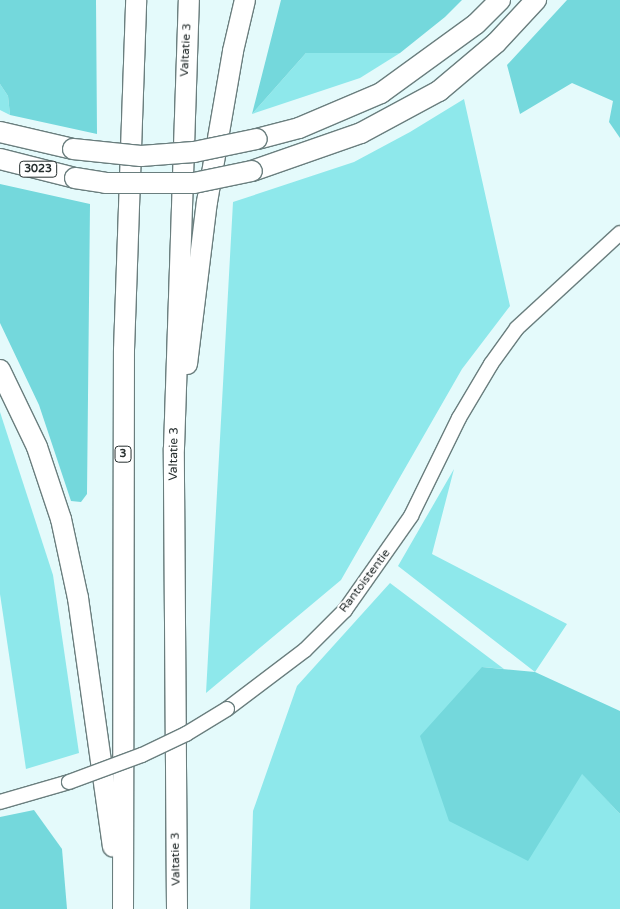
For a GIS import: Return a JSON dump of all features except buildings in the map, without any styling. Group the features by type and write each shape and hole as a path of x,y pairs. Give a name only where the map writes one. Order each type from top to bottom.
{"highway":[{"name":"3","path":"123,909 124,350 136,0"},
{"name":"Valtatie 3","path":"177,909 174,448 189,0"},
{"path":"174,448 194,321 209,193 233,51 245,0"},
{"name":"3023","path":"0,132 73,149 141,156 194,152 258,139 299,128 381,93 438,54 500,0"},
{"name":"3023","path":"0,159 76,178 134,184 194,183 252,171 361,133 439,91 496,44 536,0"},
{"path":"0,370 37,447 61,519 78,598 123,909"}],"street":[{"name":"Rantoistentie","path":"0,802 69,782 142,756 186,734 227,709 305,650 345,610 411,516 459,418 490,364 517,328 620,233"}],"shaded area":[{"path":"0,0 96,0 97,134 10,115 8,96 0,84"},
{"path":"281,0 462,0 445,17 400,53 306,53 252,114"},
{"path":"567,0 620,0 620,138 609,122 613,101 572,83 520,114 507,65"},
{"path":"306,53 400,53 360,78 252,114"},
{"path":"0,84 8,96 10,115 0,110"},
{"path":"464,99 510,306 462,369 341,580 206,693 233,202 354,162 410,132"},
{"path":"0,184 90,204 87,494 81,502 71,501 39,405 0,323"},
{"path":"0,412 53,575 79,753 26,769 0,594"},
{"path":"454,469 432,554 567,624 535,672 398,566"},
{"path":"390,583 504,669 482,667 620,814 620,909 250,909 253,811 297,686"},
{"path":"482,667 535,672 620,711 620,814 582,774 528,861 449,821 420,736"},
{"path":"34,810 62,849 67,909 0,909 0,817"}]}
